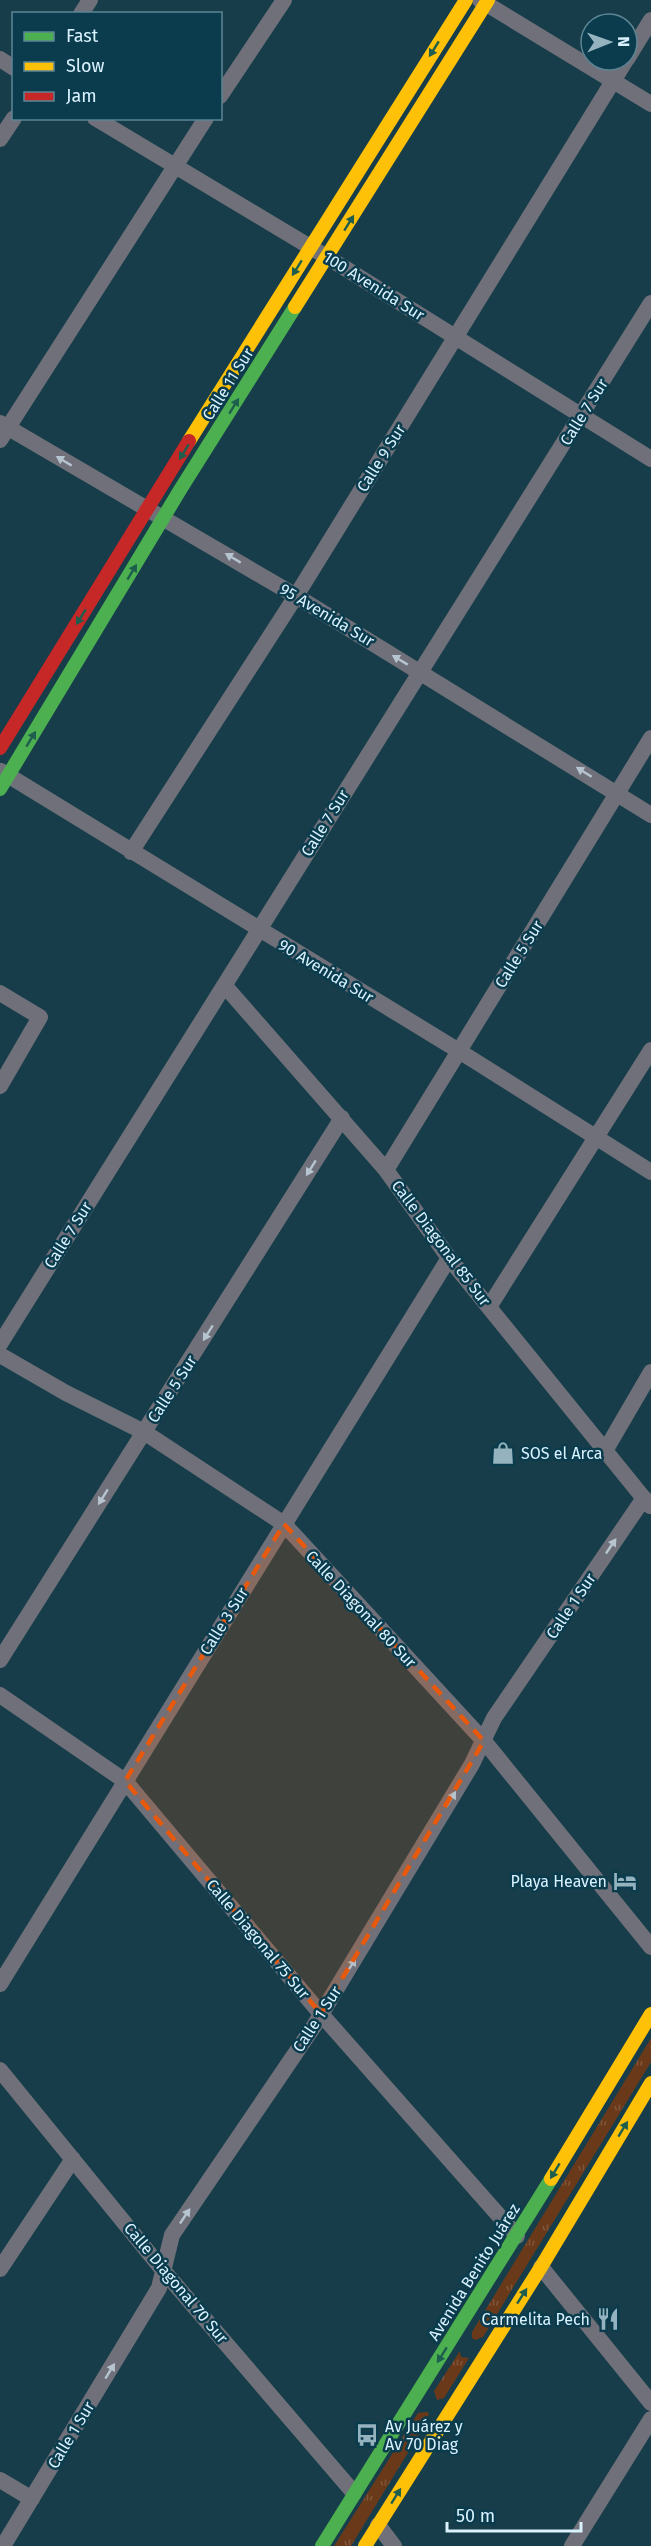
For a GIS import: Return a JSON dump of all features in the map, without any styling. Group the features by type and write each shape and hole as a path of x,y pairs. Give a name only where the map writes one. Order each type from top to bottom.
{"main road":[{"name":"Calle 11 Sur","path":"0,748 309,247 466,0"},
{"name":"Calle 11 Sur","path":"3,778 484,1"},
{"name":"Avenida Benito Juárez","path":"322,2546 517,2236 651,2014"},
{"path":"365,2546 541,2267 651,2083"},
{"path":"459,2329 466,2350 486,2351"},
{"path":"411,2405 422,2403 431,2407 439,2427"}],"street":[{"path":"222,93 284,0"},
{"path":"484,1 651,104"},
{"name":"Calle 9 Sur","path":"639,40 651,20"},
{"name":"Calle 9 Sur","path":"131,852 296,596 619,72"},
{"path":"0,139 13,120"},
{"name":"100 Avenida Sur","path":"98,120 327,257 651,459"},
{"path":"3,430 205,120"},
{"name":"Calle 7 Sur","path":"0,1344 651,303"},
{"name":"95 Avenida Sur","path":"3,430 147,510 166,518 651,815"},
{"name":"Calle 5 Sur","path":"386,1170 651,738"},
{"name":"90 Avenida Sur","path":"3,778 131,852 459,1051 651,1172"},
{"name":"Calle Diagonal 85 Sur","path":"225,986 386,1170 449,1258 647,1502"},
{"path":"0,993 39,1017 0,1086"},
{"path":"489,1307 651,1050"},
{"name":"Calle 5 Sur","path":"0,1660 342,1118"},
{"name":"Calle 3 Sur","path":"0,1984 449,1258"},
{"name":"Calle Diagonal 80 Sur","path":"0,1356 144,1432 284,1524 484,1741 651,1947"},
{"path":"605,1451 651,1372"},
{"name":"Calle 1 Sur","path":"3,2546 159,2288 172,2235 321,2014 484,1741 494,1718 647,1502"},
{"name":"Calle Diagonal 75 Sur","path":"0,1695 125,1781 321,2014 517,2236"},
{"name":"Calle Diagonal 70 Sur","path":"0,2070 162,2269 354,2493"},
{"path":"0,2269 72,2159"},
{"path":"541,2267 651,2403"},
{"path":"572,2546 651,2419"},
{"path":"0,2480 32,2499"},
{"path":"378,2525 394,2546"}],"highlighted area":[{"path":"284,1524 484,1741 321,2014 125,1781"}],"green space":[{"path":"651,2038 651,2062 483,2337 475,2340 472,2338 472,2332"},
{"path":"460,2351 461,2357 469,2358 444,2398 437,2400 434,2391"},
{"path":"418,2413 429,2413 426,2423 351,2546 334,2546"}],"traffic: fast":[{"path":"0,789 180,490 295,307"},
{"path":"322,2546 551,2179"}],"traffic: slow":[{"path":"189,441 466,0"},
{"path":"295,307 488,0"},
{"path":"551,2179 651,2014"},
{"path":"365,2546 541,2267 651,2083"}],"traffic: jam":[{"path":"0,748 189,441"}],"place":[{"name":"SOS el Arca","path":"503,1453"},
{"name":"Playa Heaven","path":"625,1881"},
{"name":"Carmelita Pech","path":"608,2319"},
{"name":"Av Juárez y Av 70 Diag","path":"367,2435"}]}
